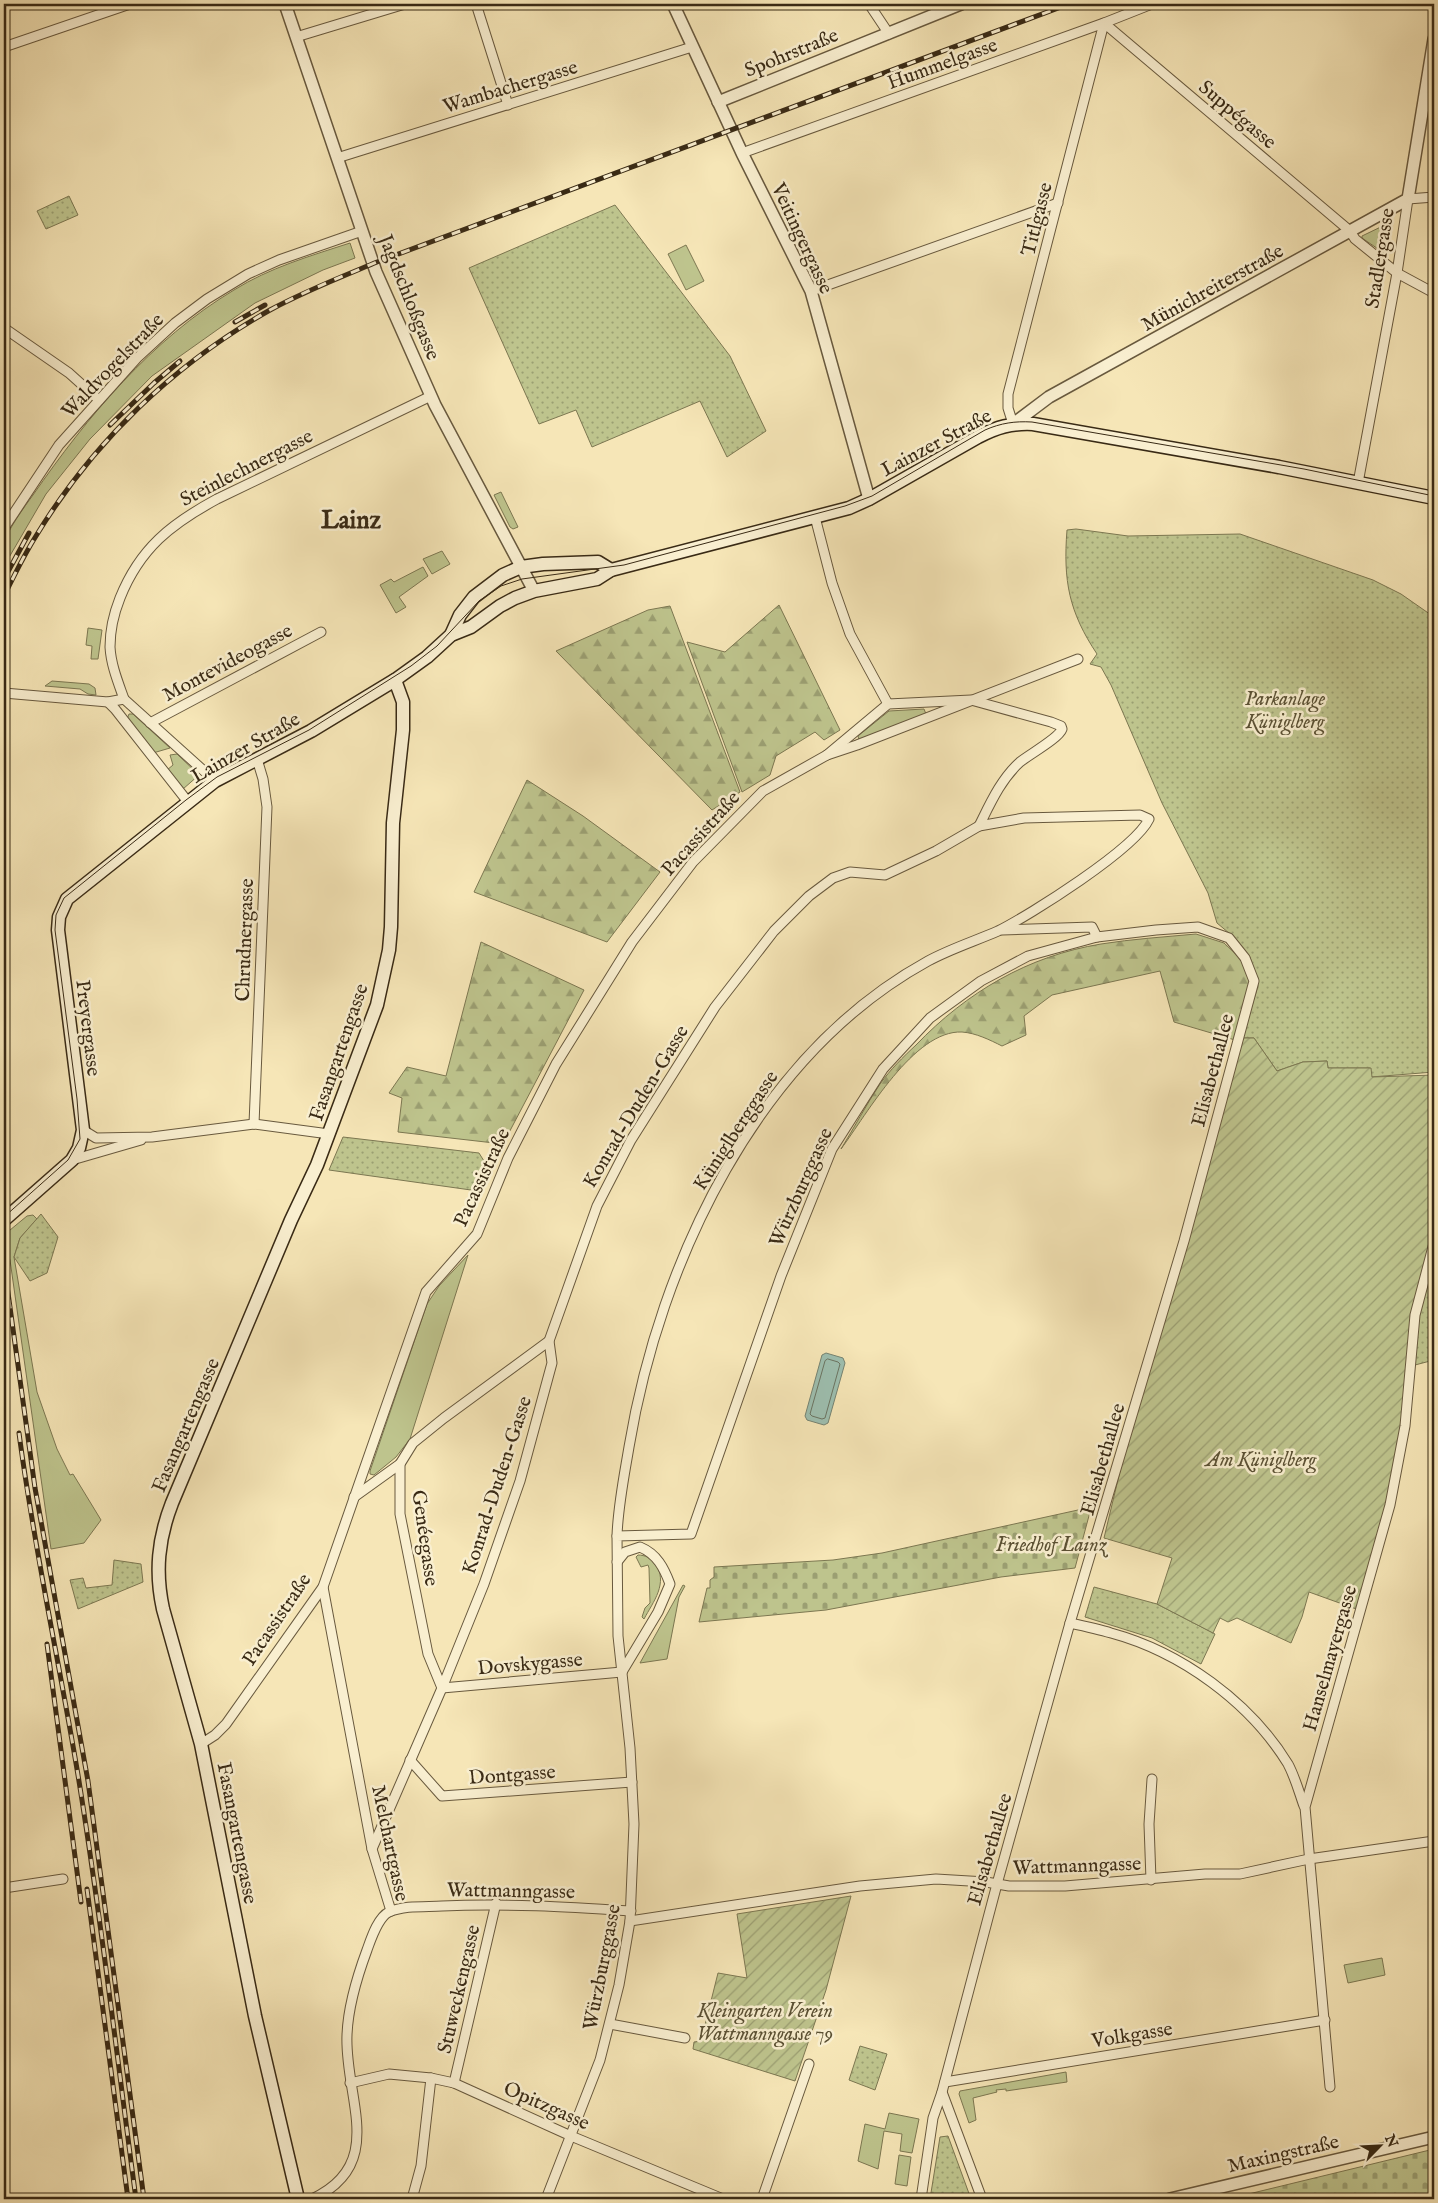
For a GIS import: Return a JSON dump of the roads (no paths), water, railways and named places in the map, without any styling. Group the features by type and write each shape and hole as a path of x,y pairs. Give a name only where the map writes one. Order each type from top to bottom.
{"main road":[{"name":"Lainzer Straße","path":"58,930 59,917 67,899 215,782 311,731 395,680 427,657 451,635 471,627 500,606 534,591 597,579 610,570 849,508 869,499 996,428 1013,424 1033,424 1279,466 1434,498"},
{"name":"Lainzer Straße","path":"451,635 460,615 474,597 503,575 521,567 598,562 610,570"},
{"name":"Fasangartengasse","path":"298,2199 254,2016 201,1744 160,1598 158,1560 162,1530 207,1419 329,1134 377,1005 389,950 393,823 403,730 402,697 395,680"},
{"name":"Preyergasse","path":"58,930 83,1130"},
{"path":"4,1220 72,1160 79,1148 83,1130"}],"street":[{"path":"4,47 113,6 130,4"},
{"name":"Jagdschloßgasse","path":"285,4 376,272 430,396 534,591"},
{"path":"296,37 405,4"},
{"path":"476,4 508,105"},
{"name":"Veitingergasse","path":"673,4 742,153 811,291 869,499"},
{"path":"869,4 890,34"},
{"name":"Spohrstraße","path":"718,102 961,4"},
{"name":"Hummelgasse","path":"742,153 1152,4"},
{"name":"Titlgasse","path":"1013,424 1008,408 1008,394 1104,23"},
{"name":"Suppégasse","path":"1104,23 1350,231 1355,239 1397,273 1434,293"},
{"name":"Stadlergasse","path":"1358,483 1397,273 1434,39"},
{"name":"Wambachergasse","path":"337,158 692,47"},
{"path":"4,127 4,136"},
{"name":"Münichreiterstraße","path":"1013,424 1050,397 1408,199 1434,197"},
{"path":"811,291 1058,203"},
{"name":"Waldvogelstraße","path":"4,528 59,445 137,358 176,323 207,299 248,274 279,260 362,231"},
{"path":"4,328 69,373 99,400"},
{"name":"Steinlechnergasse","path":"124,699 115,675 111,656 113,621 119,602 139,560 156,541 186,516 217,499 430,396"},
{"path":"815,517 832,584 850,634 888,704"},
{"name":"Montevideogasse","path":"150,723 321,632"},
{"name":"Pacassistraße","path":"827,754 856,745 1078,658"},
{"path":"4,693 108,702 124,699 215,782"},
{"path":"971,700 1051,722 1061,726 1062,729 1059,735 1030,754 1006,777 979,826"},
{"name":"Pacassistraße","path":"201,1744 215,1735 226,1724 323,1587 426,1292 477,1234 508,1158 556,1064 632,942 693,862 763,790 827,754 888,704 971,700"},
{"path":"108,702 188,802"},
{"path":"120,716 133,707"},
{"name":"Chrudnergasse","path":"254,1124 267,807 263,779 257,759"},
{"path":"979,826 1024,818 1053,816 1140,815 1149,819 1145,828 1114,854 1064,890 1000,930"},
{"name":"Konrad-Duden-Gasse","path":"372,1848 442,1688 484,1584 520,1482 552,1363 549,1341 597,1206 630,1140 715,1006 774,931 809,896 833,878 850,872 885,875 936,851 979,826"},
{"path":"1000,930 1092,927 1097,937"},
{"name":"Würzburggasse","path":"617,1536 691,1534 781,1276 832,1149 883,1070 930,1018 981,981 1028,956 1097,937 1198,927 1213,931 1229,938 1245,958 1254,981"},
{"name":"Küniglberggasse","path":"617,1536 618,1509 635,1410 650,1352 666,1303 697,1225 713,1192 742,1144 799,1065 857,1009 892,982 930,960 1000,930"},
{"name":"Elisabethallee","path":"920,2199 933,2118 945,2082 997,1884 1070,1623 1184,1241 1254,981"},
{"path":"83,1130 96,1138 152,1136 254,1124 329,1134"},
{"path":"72,1160 152,1136"},
{"name":"Hanselmayergasse","path":"1330,2087 1305,1807 1390,1505 1405,1426 1415,1315 1434,1243"},
{"name":"Genéegasse","path":"442,1688 428,1654 400,1514 400,1464 413,1444 444,1418 549,1341"},
{"path":"354,1498 400,1464"},
{"path":"616,1564 617,1536"},
{"path":"616,1564 625,1552 640,1547 648,1550 656,1558 663,1567 670,1584 658,1612 622,1672"},
{"name":"Würzburggasse","path":"546,2199 600,2060 626,1952 631,1916 634,1824 632,1782 618,1636 616,1564"},
{"name":"Melchartgasse","path":"312,2199 336,2184 350,2169 356,2149 357,2130 350,2083 346,2034 355,1984 370,1942 385,1914 391,1911 372,1848 323,1587"},
{"path":"1070,1623 1112,1633 1146,1646 1176,1660 1231,1698 1257,1722 1288,1764 1305,1807"},
{"name":"Dovskygasse","path":"442,1688 622,1672"},
{"name":"Dontgasse","path":"410,1760 442,1796 632,1782"},
{"path":"1151,1880 1149,1824 1152,1779"},
{"name":"Wattmanngasse","path":"391,1911 413,1907 496,1903 631,1916 869,1885 936,1879 1009,1886 1073,1886 1205,1874 1240,1874 1309,1859 1434,1841"},
{"path":"4,1888 64,1879"},
{"name":"Stuweckengasse","path":"454,2083 496,1903"},
{"name":"Volkgasse","path":"945,2082 1325,2020"},
{"path":"610,2024 685,2038"},
{"path":"762,2199 809,2064"},
{"name":"Opitzgasse","path":"350,2083 389,2074 431,2078 454,2083 571,2136 723,2199"},
{"name":"Stuweckengasse","path":"412,2199 421,2166 431,2078"},
{"path":"942,2092 982,2199"},
{"name":"Maxingstraße","path":"1170,2199 1434,2138"}],"water":[{"path":"826,1353 843,1358 845,1363 828,1423 824,1425 807,1420 805,1416 822,1355"}],"tram line":[{"path":"4,1217 68,1160 80,1139 77,1099 55,930 56,915 64,898 217,777 309,730 411,666 437,646 479,601 501,586 522,579 624,565 845,506 872,496 985,430 1014,422 1032,422 1304,469 1434,496"}],"railway":[{"path":"4,596 32,543 58,502 110,437 169,380 235,331 270,310 310,290 377,262 1069,4"},
{"path":"235,322 265,305"},
{"path":"110,425 180,361"},
{"path":"4,579 29,533"},
{"path":"4,1264 35,1488 88,1781 144,2199"},
{"path":"19,1433 32,1519 71,1732 86,1828 136,2199"},
{"path":"47,1644 81,1902"},
{"path":"87,1889 128,2199"}],"district":[{"name":"Lainz","path":"351,519"}],"park label":[{"name":"Parkanlage Küniglberg","path":"1285,710"},
{"name":"Am Küniglberg","path":"1261,1459"},
{"name":"Friedhof Lainz","path":"1051,1544"},
{"name":"Kleingarten Verein Wattmanngasse 79","path":"765,2022"}]}
